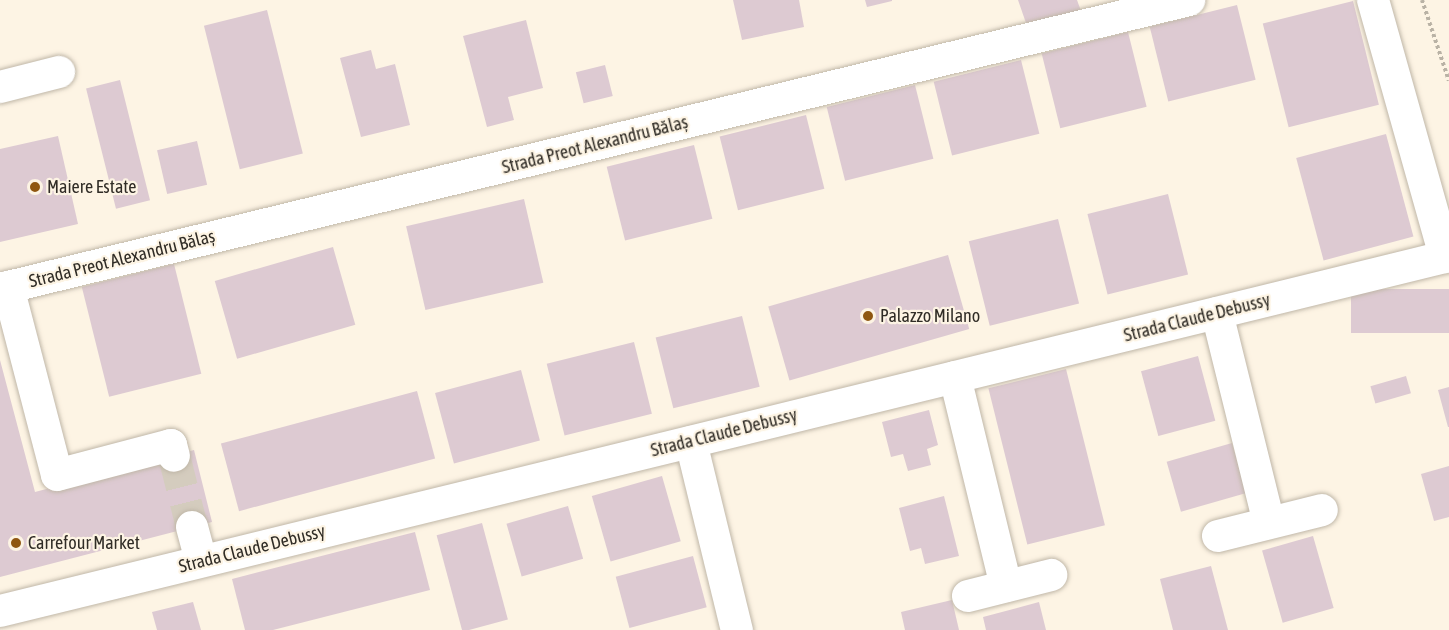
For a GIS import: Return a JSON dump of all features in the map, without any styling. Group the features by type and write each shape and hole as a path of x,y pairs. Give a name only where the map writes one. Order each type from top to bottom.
{"street":[{"name":"Strada Preot Alexandru Bălaș","path":"4,288 1189,0"},
{"path":"1373,0 1447,257"},
{"path":"0,87 59,72"},
{"name":"Strada Claude Debussy","path":"0,611 1447,257"},
{"path":"4,288 57,475 171,445 174,456"},
{"path":"1217,313 1269,523"},
{"path":"955,377 1006,586"},
{"path":"691,442 737,630"},
{"path":"1218,536 1322,510"},
{"path":"192,527 201,561"},
{"path":"968,596 1051,575"}],"path":[{"path":"1422,0 1449,81"}],"building":[{"path":"733,0 799,0 804,27 742,40"},
{"path":"865,0 892,0 892,1 867,7"},
{"path":"1018,0 1077,0 1081,11 1026,23"},
{"path":"1353,1 1379,105 1289,127 1263,23"},
{"path":"1237,5 1256,80 1168,101 1150,27"},
{"path":"267,10 303,154 240,169 204,26"},
{"path":"526,20 543,88 508,97 514,120 487,127 463,36"},
{"path":"1128,32 1147,107 1060,128 1042,54"},
{"path":"371,50 376,69 395,64 410,125 361,137 340,58"},
{"path":"1021,60 1039,134 952,156 934,82"},
{"path":"605,65 613,96 584,103 576,72"},
{"path":"120,80 150,200 116,209 86,88"},
{"path":"915,85 933,159 845,181 827,107"},
{"path":"806,115 824,189 738,210 720,137"},
{"path":"1386,134 1413,236 1324,260 1296,158"},
{"name":"Maiere Estate","path":"58,136 78,224 0,242 0,149"},
{"path":"197,141 207,185 167,194 157,150"},
{"path":"694,145 712,219 625,241 607,167"},
{"path":"1168,194 1188,275 1108,295 1087,214"},
{"path":"524,199 543,283 425,310 406,226"},
{"path":"1058,219 1079,303 990,326 969,241"},
{"path":"333,247 355,325 237,359 215,281"},
{"name":"Palazzo Milano","path":"948,255 969,329 789,381 768,307"},
{"path":"174,264 201,374 109,397 82,287"},
{"path":"1351,289 1449,289 1449,333 1351,333"},
{"path":"742,316 760,387 673,408 656,338"},
{"path":"634,342 652,414 565,436 547,364"},
{"path":"1198,356 1215,421 1158,436 1141,371"},
{"path":"0,360 35,492 194,450 212,522 0,577"},
{"path":"1066,369 1105,525 1027,545 988,388"},
{"path":"521,370 540,441 454,464 435,393"},
{"path":"1406,376 1411,393 1375,404 1370,386"},
{"path":"1449,387 1449,427 1448,427 1438,390"},
{"path":"417,391 435,459 239,511 221,444"},
{"path":"929,410 938,445 927,449 931,465 908,471 903,454 891,457 882,422"},
{"path":"1232,443 1246,493 1181,512 1167,462"},
{"path":"1449,466 1449,517 1434,521 1421,474"},
{"path":"662,476 681,541 611,561 592,496"},
{"path":"944,496 959,556 925,564 921,548 910,551 899,508"},
{"path":"568,506 583,559 522,577 506,524"},
{"path":"482,523 508,620 462,630 437,535"},
{"path":"415,532 430,590 273,630 245,630 232,579"},
{"path":"1313,536 1334,608 1283,623 1262,551"},
{"path":"693,556 707,607 629,628 616,577"},
{"path":"1211,566 1228,630 1173,630 1160,579"},
{"path":"952,600 959,630 905,630 901,612"},
{"path":"193,602 201,630 157,630 152,612"},
{"path":"1039,602 1046,630 986,630 983,617"}],"tunnel":[{"path":"174,456 192,527"}],"place":[{"name":"Maiere Estate","path":"35,187"},
{"name":"Palazzo Milano","path":"868,316"},
{"name":"Carrefour Market","path":"16,543"}]}
